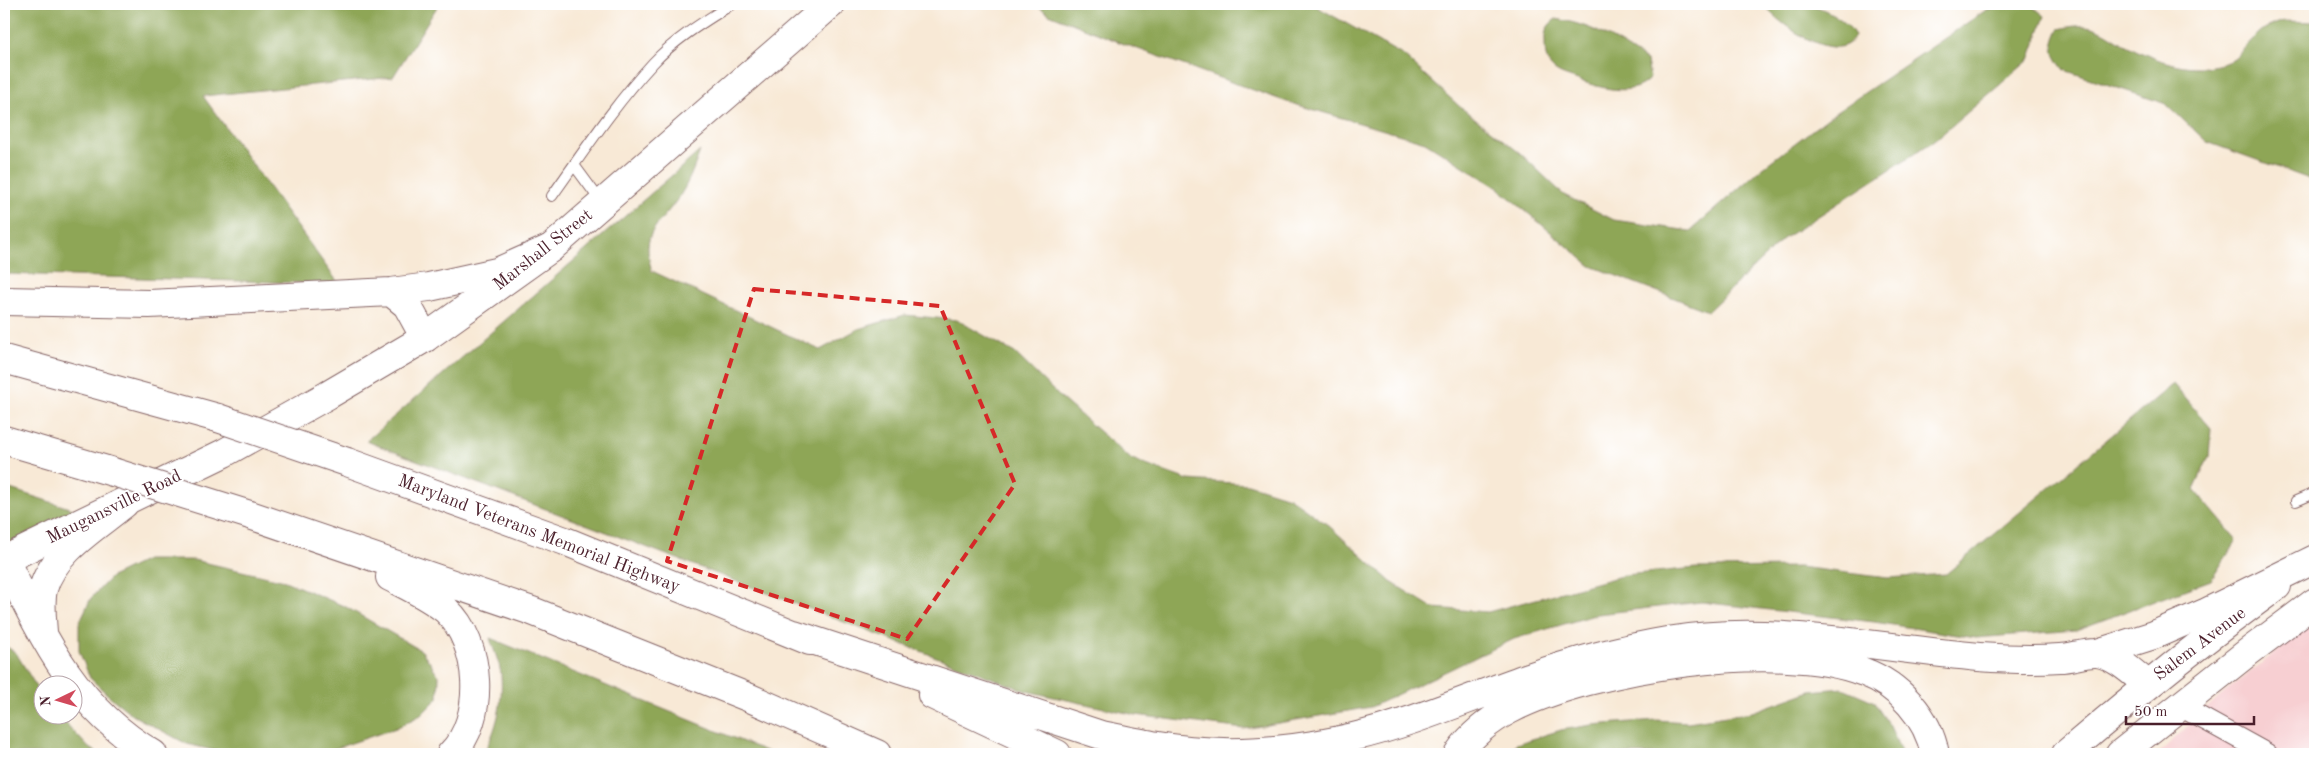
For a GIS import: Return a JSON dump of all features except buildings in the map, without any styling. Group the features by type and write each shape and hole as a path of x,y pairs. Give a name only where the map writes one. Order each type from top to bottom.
{"main road":[{"name":"Marshall Street","path":"224,453 328,395 424,338 551,248 831,4"},
{"path":"4,301 149,304 391,292 429,287 497,272 551,248"},
{"path":"391,292 406,304 424,338"},
{"name":"Maryland Veterans Memorial Highway","path":"4,359 218,418 347,462 565,541 794,634 1057,754"},
{"path":"4,440 250,515 532,611 750,698 877,754"},
{"name":"Maugansville Road","path":"4,560 124,504 224,453"},
{"path":"43,638 41,607 43,589 53,568 68,550 124,504"},
{"path":"299,531 428,596 447,612 459,629 469,649 476,675 475,701 468,727 456,749 451,754"},
{"path":"794,634 1101,735 1151,745 1204,751 1264,749 1351,737 1396,725 1528,677 1622,650 1670,640 1732,636 1792,636 1978,657 2025,660 2097,653 2154,635 2315,559"},
{"name":"Salem Avenue","path":"2066,754 2147,684 2225,624 2315,559"},
{"path":"4,560 43,638 72,682 93,707 114,727 153,754"},
{"name":"Salem Avenue","path":"2120,754 2315,602"},
{"path":"2097,653 2116,661 2180,706"},
{"path":"1458,754 1484,727 1508,711 1535,698 1583,683 1671,664 1731,659 1790,658 1839,664 1864,672 1888,684 1909,702 1922,721 1935,754"}],"street":[{"path":"2180,706 2262,753"}],"lane":[{"path":"552,196 609,116 654,62 700,24 732,4"},
{"path":"574,165 603,204"},
{"path":"2296,500 2315,493"}],"highlighted area":[{"path":"754,289 940,306 1015,484 907,639 667,561"}],"shaded area":[{"path":"2315,622 2315,754 2158,754 2224,692"}],"green space":[{"path":"1802,3 1820,8 1841,20 1852,30 1855,36 1847,44 1837,47 1825,46 1812,41 1787,26 1769,11 1770,4"},
{"path":"4,4 432,4 437,7 393,77 203,96 339,284 4,274"},
{"path":"1035,4 1312,4 1404,56 1459,106 1520,153 1564,195 1614,220 1690,231 1762,168 1832,115 1986,10 2008,4 2030,4 2045,16 2029,60 1934,141 1783,239 1708,311 1591,266 1498,188 1425,142 1287,102 1124,44 1049,14"},
{"path":"1556,19 1593,29 1625,46 1647,61 1650,78 1643,84 1625,90 1604,88 1557,72 1549,64 1545,50 1547,28"},
{"path":"2284,21 2315,22 2315,181 2207,142 2166,104 2064,70 2057,60 2053,46 2059,29 2072,26 2092,27 2134,49 2166,62 2199,67 2210,66 2222,64 2235,58 2260,32"},
{"path":"700,151 693,170 677,200 652,231 648,247 652,271 820,350 858,329 905,315 957,320 1015,353 1062,399 1132,460 1188,480 1248,484 1289,497 1328,525 1391,582 1433,608 1488,612 1625,575 1696,568 1799,567 1888,578 1946,574 2173,384 2211,428 2209,457 2194,489 2237,540 2211,580 2076,630 1976,638 1874,622 1701,602 1598,614 1514,639 1371,707 1244,729 1136,715 1026,691 366,441"},
{"path":"4,487 82,512 4,546"},
{"path":"146,560 194,560 285,581 346,607 422,651 439,676 438,698 421,715 396,728 322,753 229,754 187,744 134,716 110,697 90,678 79,651 79,623 91,598 111,577"},
{"path":"490,638 773,754 483,754 495,726 501,696 500,670"},
{"path":"4,645 16,653 32,679 32,726 68,726 89,748 100,754 4,754"},
{"path":"1843,688 1873,701 1890,726 1902,754 1511,754 1516,744 1561,730 1592,725 1656,720 1688,722 1752,712 1811,691"}]}
